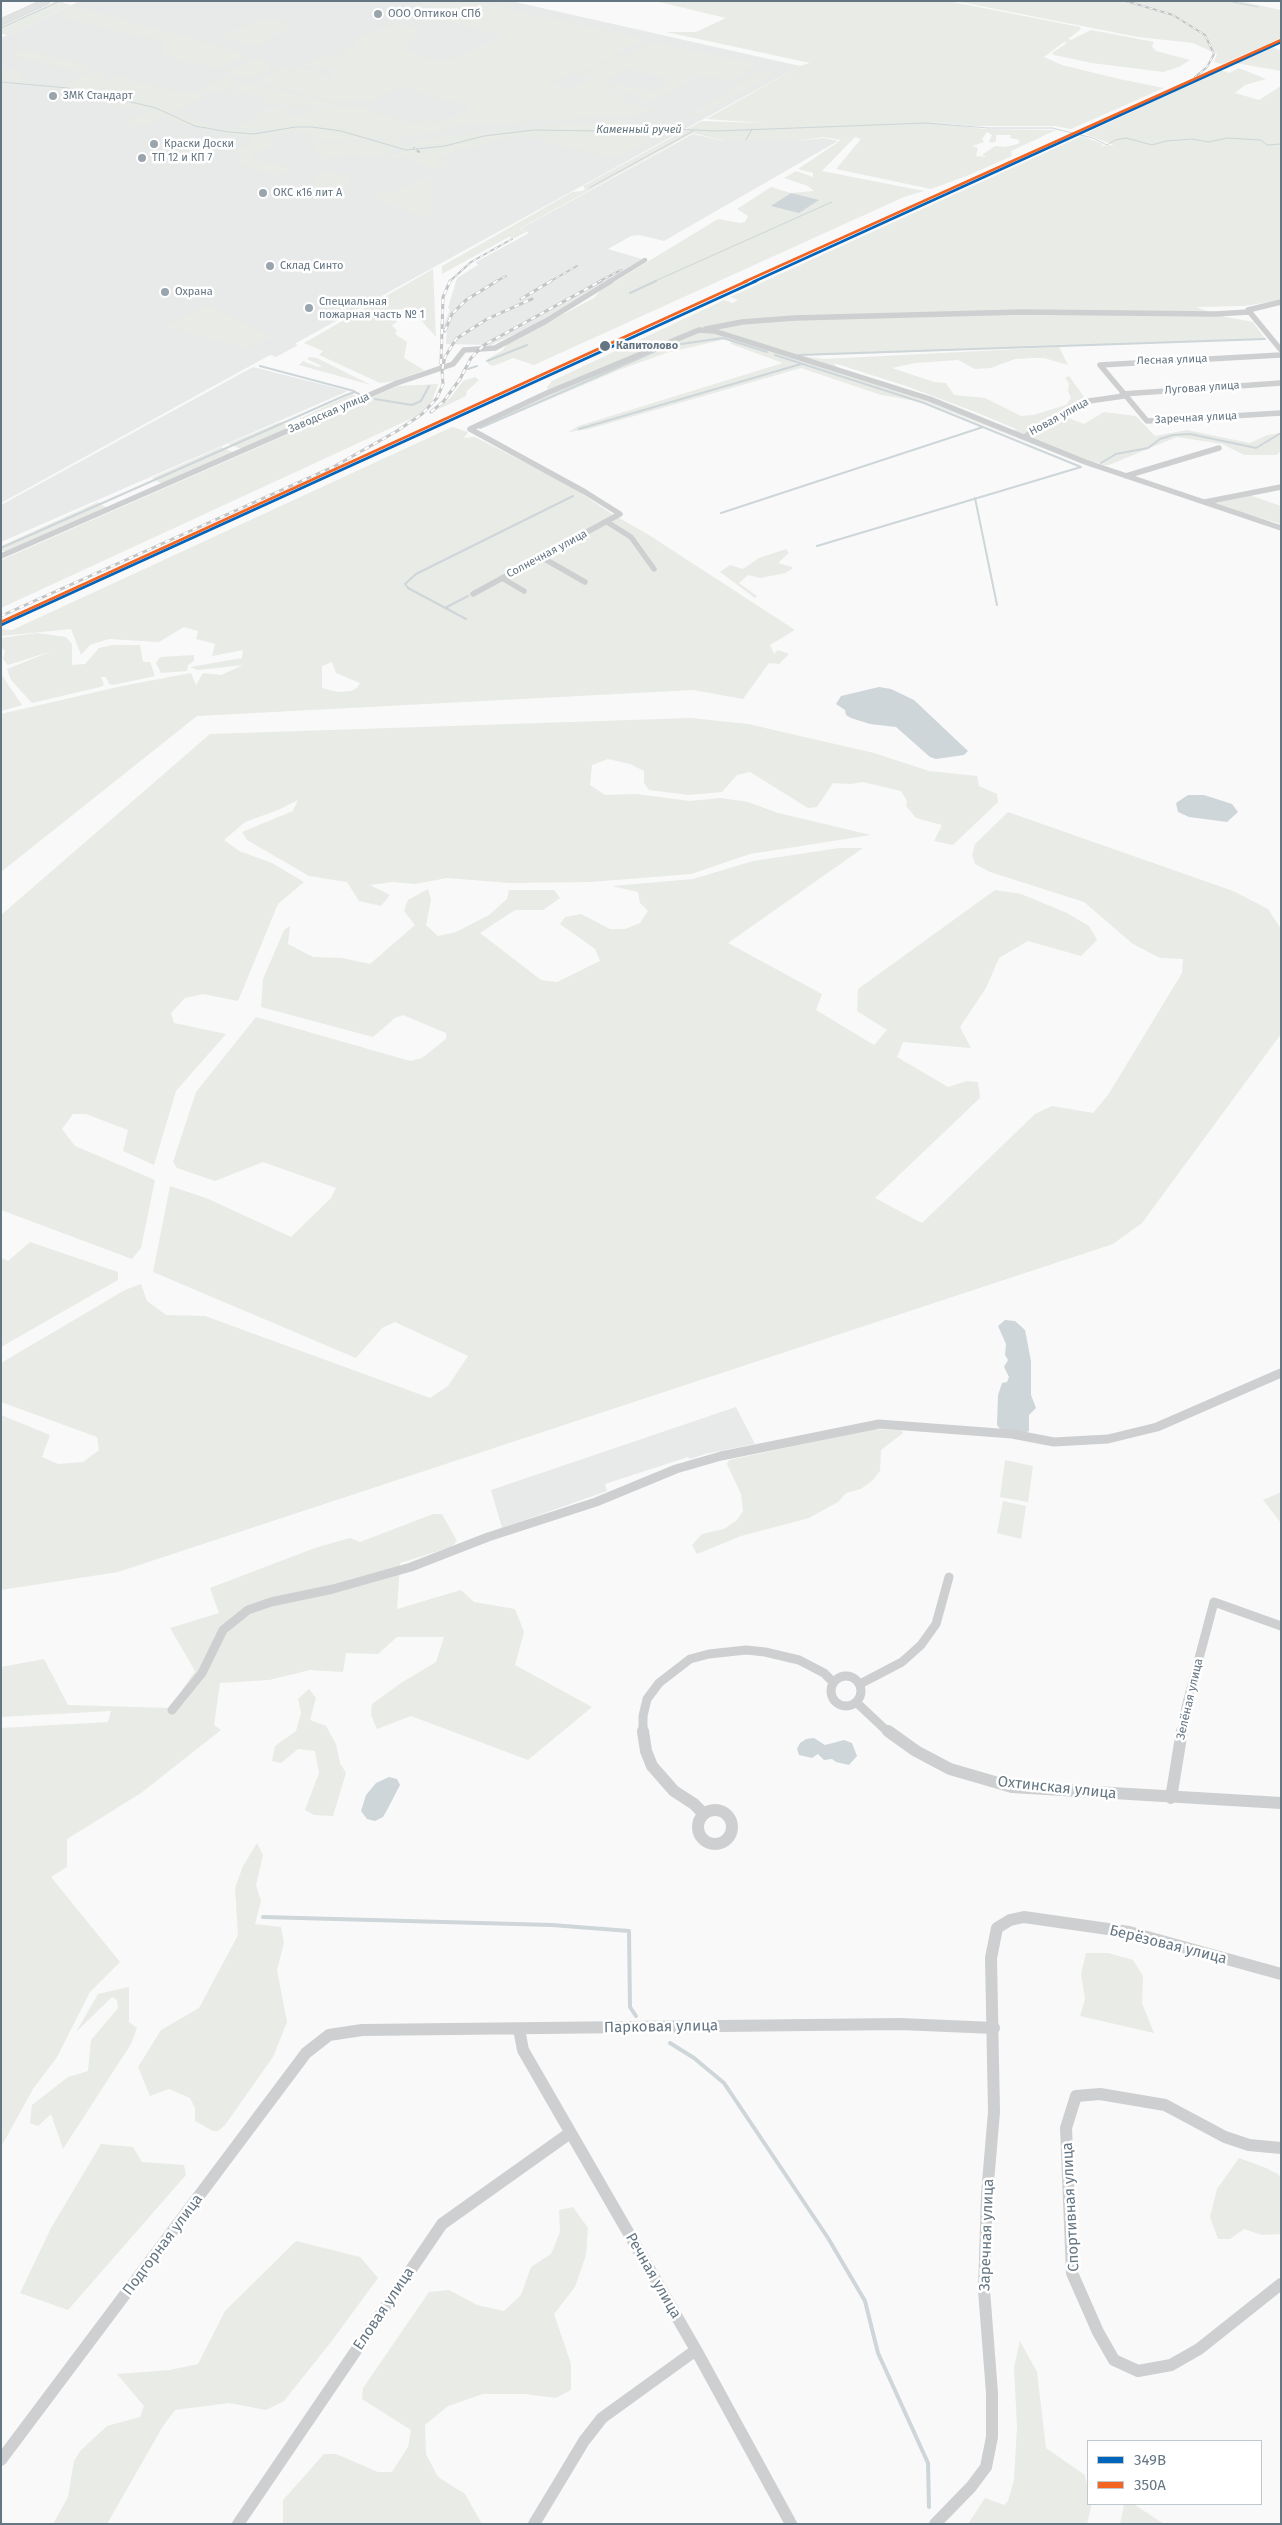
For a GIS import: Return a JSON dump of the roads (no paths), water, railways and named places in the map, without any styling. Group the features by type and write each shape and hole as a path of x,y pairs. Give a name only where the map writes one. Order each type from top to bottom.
{"main road":[{"path":"1,22 48,1"}],"street":[{"name":"Заводская улица","path":"1,556 397,383 453,364 464,350 495,348 546,321 645,260"},
{"path":"1249,312 1249,308 1281,302"},
{"path":"704,330 742,322 794,318 1012,313 1215,314 1249,312"},
{"path":"1249,312 1281,350"},
{"path":"704,330 930,400 1085,462 1281,528"},
{"name":"Солнечная улица","path":"473,594 620,514 585,492 470,429 679,336 704,330"},
{"name":"Лесная улица","path":"1123,395 1101,367 1101,364 1281,355"},
{"name":"Луговая улица","path":"1123,395 1281,383"},
{"name":"Новая улица","path":"1024,437 1082,402 1123,395"},
{"name":"Заречная улица","path":"1123,395 1143,418 1151,421 1281,413"},
{"path":"1126,476 1219,448"},
{"path":"1205,502 1281,487"},
{"path":"607,522 631,537 654,569"},
{"path":"540,557 585,582"},
{"path":"502,578 524,591"},
{"path":"172,1710 202,1673 222,1630 248,1610 271,1602 333,1589 412,1567 488,1537 596,1502 676,1468 721,1456 879,1424 1012,1434 1054,1442 1108,1438 1157,1427 1281,1373"},
{"path":"860,1684 902,1662 921,1645 936,1624 949,1577"},
{"path":"1214,1602 1281,1626"},
{"name":"Зелёная улица","path":"1171,1798 1186,1706 1214,1602"},
{"path":"704,1814 694,1804 674,1791 652,1766 646,1751 643,1716 647,1699 659,1683 690,1659 709,1654 746,1650 800,1660 824,1673 833,1682"},
{"path":"846,1676 860,1684 862,1692 856,1702 846,1706 832,1698 829,1690 833,1682 846,1676"},
{"name":"Охтинская улица","path":"856,1702 891,1734 916,1751 950,1768 1012,1787 1171,1798 1281,1803"},
{"name":"Берёзовая улица","path":"997,1928 1010,1920 1024,1918 1129,1932 1281,1974"},
{"name":"Заречная улица","path":"935,2524 971,2487 986,2467 992,2437 992,2393 984,2290 987,2194 994,2112 994,2028 991,1958 997,1928"},
{"name":"Парковая улица","path":"329,2035 362,2030 890,2024 994,2028"},
{"name":"Речная улица","path":"518,2029 523,2050 696,2350 791,2524"},
{"name":"Подгорная улица","path":"1,2460 306,2053 329,2035"},
{"name":"Спортивная улица","path":"1281,2148 1249,2145 1225,2137 1165,2106 1100,2094 1076,2096 1066,2128 1072,2272 1098,2332 1114,2360 1138,2371 1171,2365 1199,2349 1281,2284"},
{"name":"Еловая улица","path":"238,2524 442,2224 570,2133"},
{"path":"534,2524 584,2441 602,2418 696,2350"}],"waterway":[{"path":"1,28 60,1"},
{"path":"1228,1 1258,7"},
{"name":"Каменный ручей","path":"1,82 68,88 101,95 156,108 195,126 229,132 254,134 295,127 312,127 341,131 406,150 445,146 484,136 534,130 662,132"},
{"name":"Каменный ручей","path":"752,130 926,123 988,128 1052,128 1093,138 1107,145 1115,140 1126,138 1152,145 1166,141 1192,139 1209,142 1227,138 1261,140 1267,145 1281,144"},
{"name":"Каменный ручей","path":"672,129 717,131 752,130"},
{"path":"746,140 752,130"},
{"path":"589,188 693,131"},
{"path":"653,282 832,202"},
{"path":"630,293 656,281"},
{"path":"480,428 667,346 723,338 767,352"},
{"path":"799,355 1265,339"},
{"path":"487,361 527,345"},
{"path":"775,355 924,403 983,427"},
{"path":"579,429 801,364"},
{"path":"260,366 354,391"},
{"path":"468,369 477,366"},
{"path":"375,399 412,405 421,401 429,386"},
{"path":"1,548 346,395 355,392 359,394"},
{"path":"721,513 983,427"},
{"path":"975,499 1081,467 983,427"},
{"path":"1101,463 1116,454 1148,448 1160,439 1173,435 1190,434 1256,448 1281,433"},
{"path":"445,608 408,588 405,584 416,574 573,496"},
{"path":"817,546 975,499"},
{"path":"975,499 997,605"},
{"path":"445,608 468,596"},
{"path":"445,608 466,619"},
{"path":"263,1917 552,1925 629,1931 630,2007 636,2016"},
{"path":"670,2043 694,2058 724,2083 828,2238 865,2301 878,2353 928,2463 929,2507"}],"railway":[{"path":"1126,1 1173,15 1205,35 1214,54 1207,67 1195,77"},
{"path":"414,148 419,152"},
{"path":"450,281 471,262 512,239"},
{"path":"549,282 577,266"},
{"path":"598,282 621,270"},
{"path":"495,282 506,276"},
{"path":"441,364 443,297 450,281"},
{"path":"445,331 452,314 466,300 497,281"},
{"path":"521,299 551,281"},
{"path":"431,412 443,402 460,379 471,358 484,345 601,281"},
{"path":"1,616 335,466 397,431 422,414 437,398 443,384 442,371 445,357 456,339 487,319 532,299"}],"place":[{"name":"ООО Оптикон СПб","path":"378,14"},
{"name":"ЗМК Стандарт","path":"53,96"},
{"name":"Краски Доски","path":"154,144"},
{"name":"ТП 12 и КП 7","path":"142,158"},
{"name":"ОКС к16 лит А","path":"263,193"},
{"name":"Склад Синто","path":"270,266"},
{"name":"Охрана","path":"165,292"},
{"name":"Специальная пожарная часть № 1","path":"309,308"},
{"name":"Капитолово","path":"605,346"}]}
